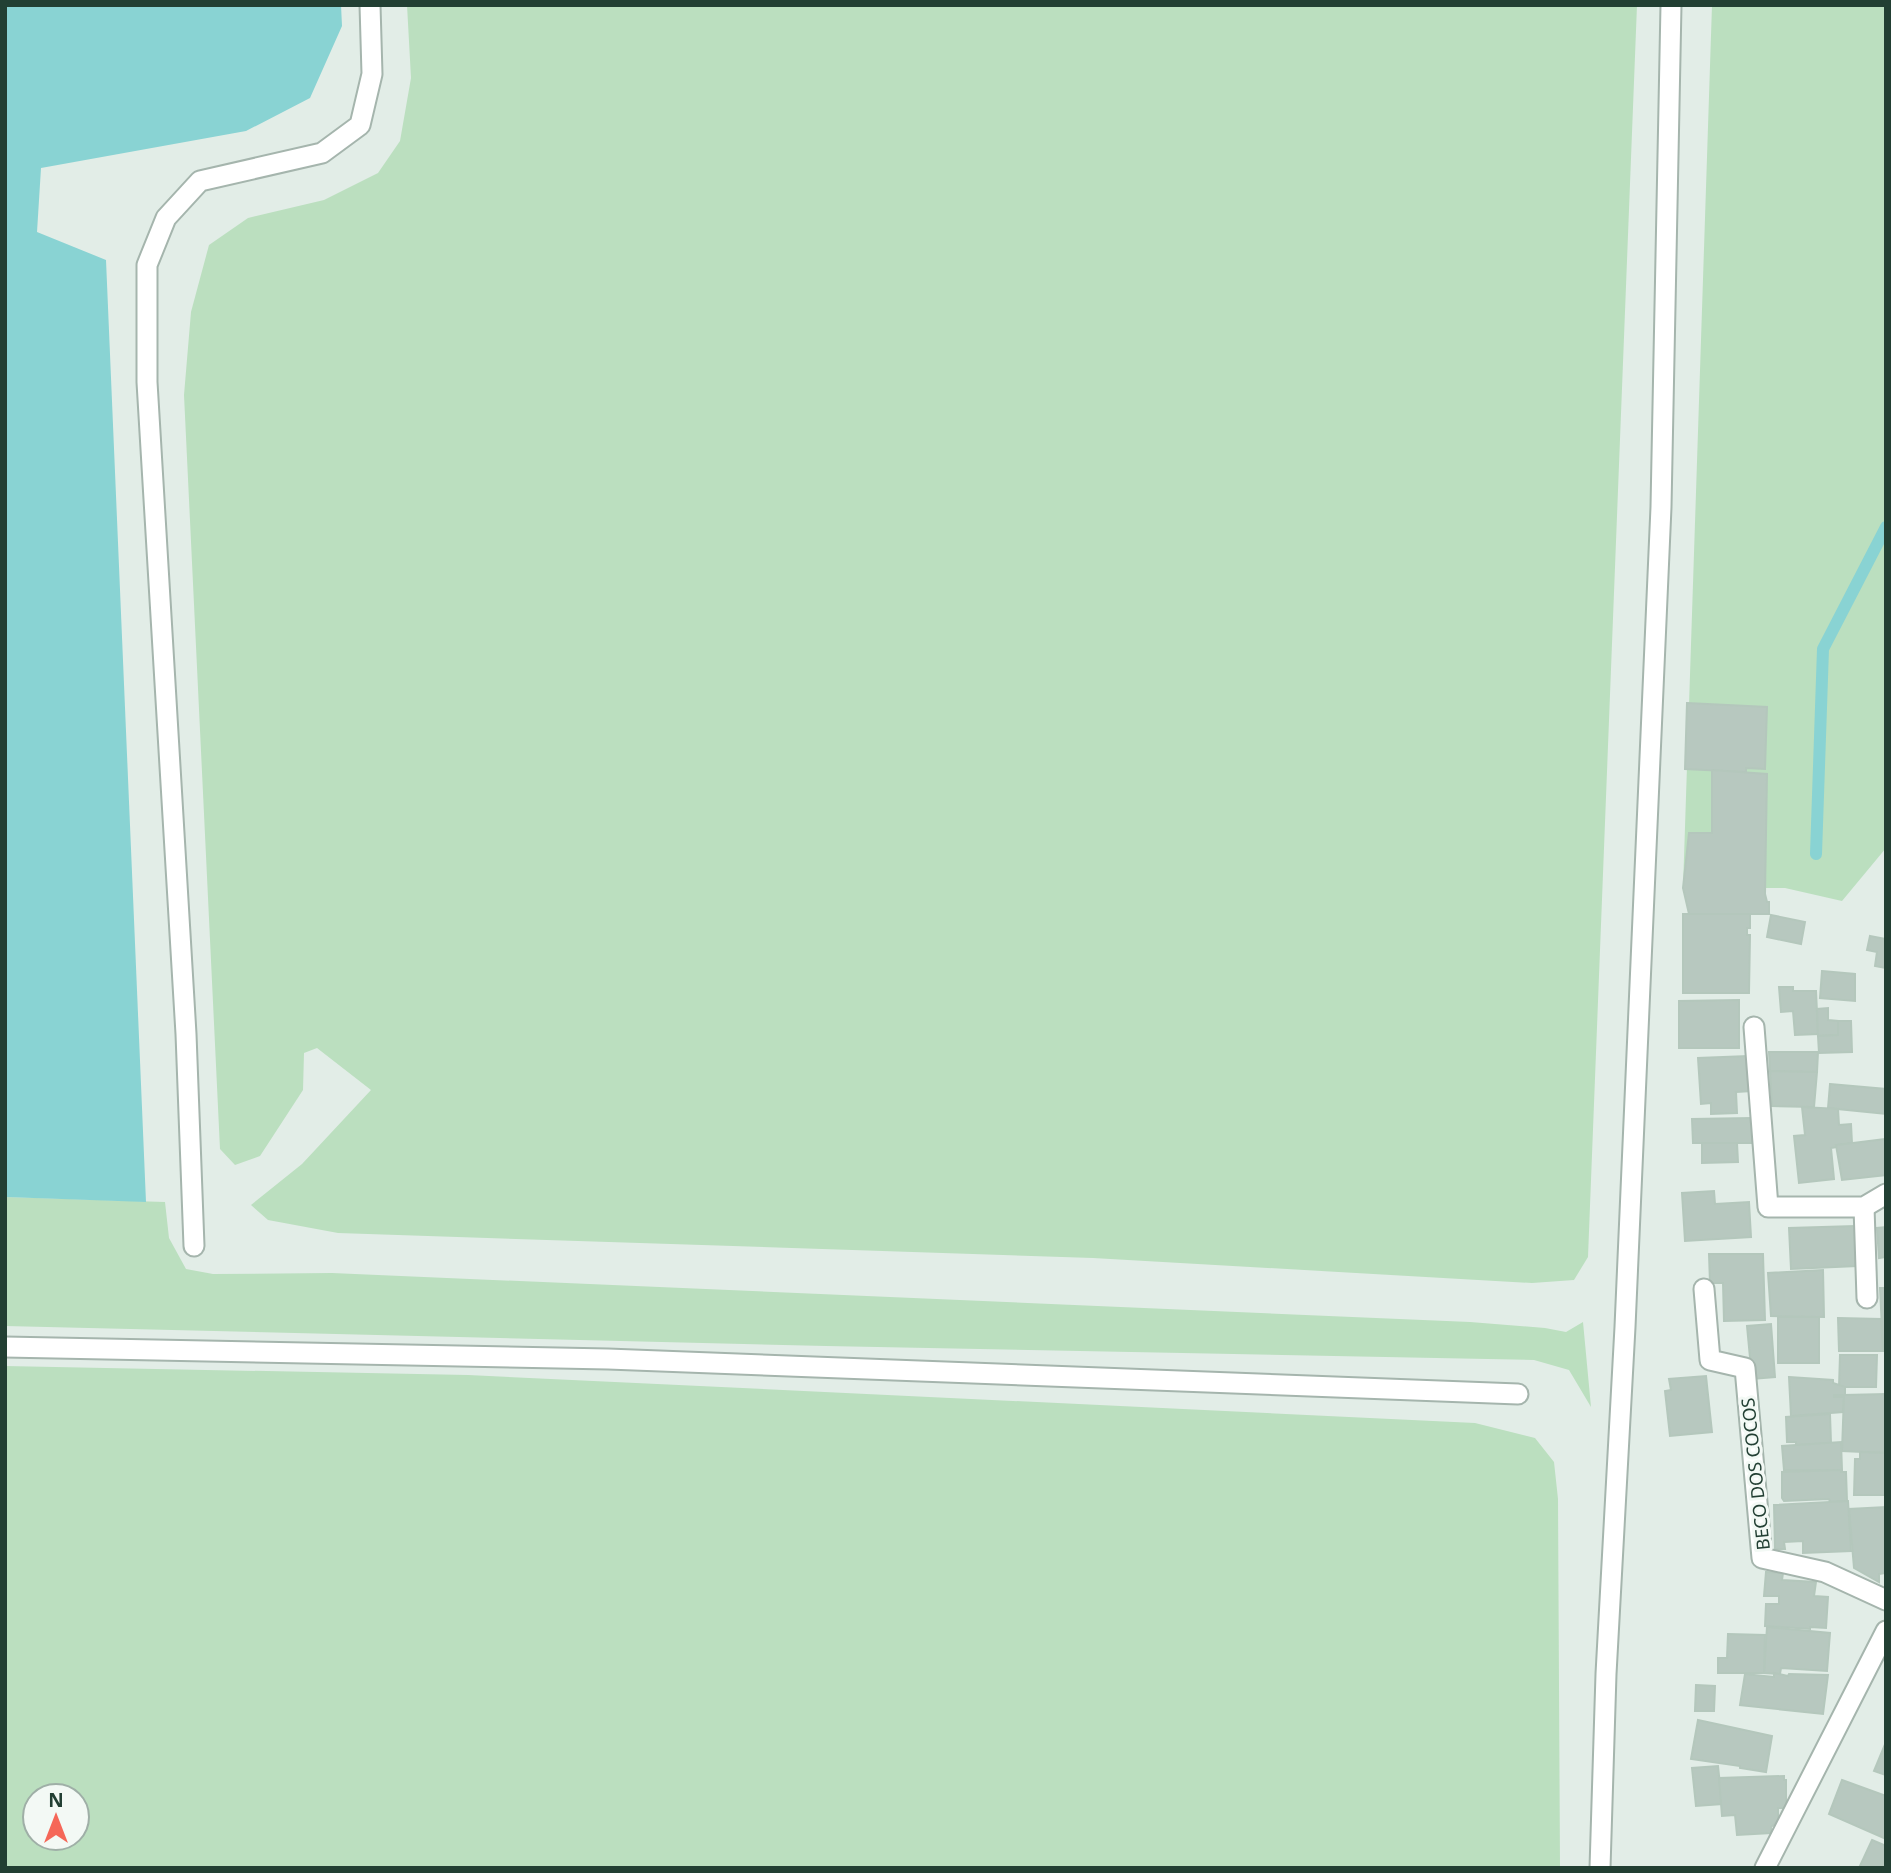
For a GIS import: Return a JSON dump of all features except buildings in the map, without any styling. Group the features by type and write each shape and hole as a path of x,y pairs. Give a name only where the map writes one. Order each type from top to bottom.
{"lane":[{"path":"194,1246 186,1034 147,382 147,265 166,218 200,181 322,153 360,125 372,74 370,5"},
{"path":"1600,1868 1606,1674 1626,1313 1661,508 1671,5"},
{"path":"1754,1027 1768,1208 1864,1208 1886,1194"},
{"path":"1864,1208 1867,1298"},
{"name":"BECO DOS COCOS","path":"1704,1289 1710,1360 1745,1368 1762,1558 1825,1572 1886,1600"},
{"path":"5,1347 608,1359 1518,1394"},
{"path":"1765,1868 1886,1631"}],"green space":[{"path":"407,5 1637,5 1588,1257 1574,1280 1532,1283 1093,1258 338,1233 268,1220 251,1205 302,1164 371,1090 317,1048 304,1053 303,1090 260,1156 235,1165 220,1149 184,395 191,312 209,245 248,218 324,200 378,173 400,141 411,78"},
{"path":"1712,5 1886,5 1886,848 1842,901 1785,888 1683,888"},
{"path":"5,1197 165,1202 169,1238 186,1269 213,1274 332,1273 1470,1322 1566,1332 1583,1322 1591,1407 1569,1370 1534,1360 5,1326"},
{"path":"5,1366 468,1375 1475,1423 1535,1438 1554,1462 1558,1499 1560,1868 5,1868"}],"water":[{"path":"5,5 341,5 342,26 310,98 246,131 41,168 37,232 106,260 146,1202 5,1197"}],"waterway":[{"path":"1816,854 1823,649 1886,527"}]}
